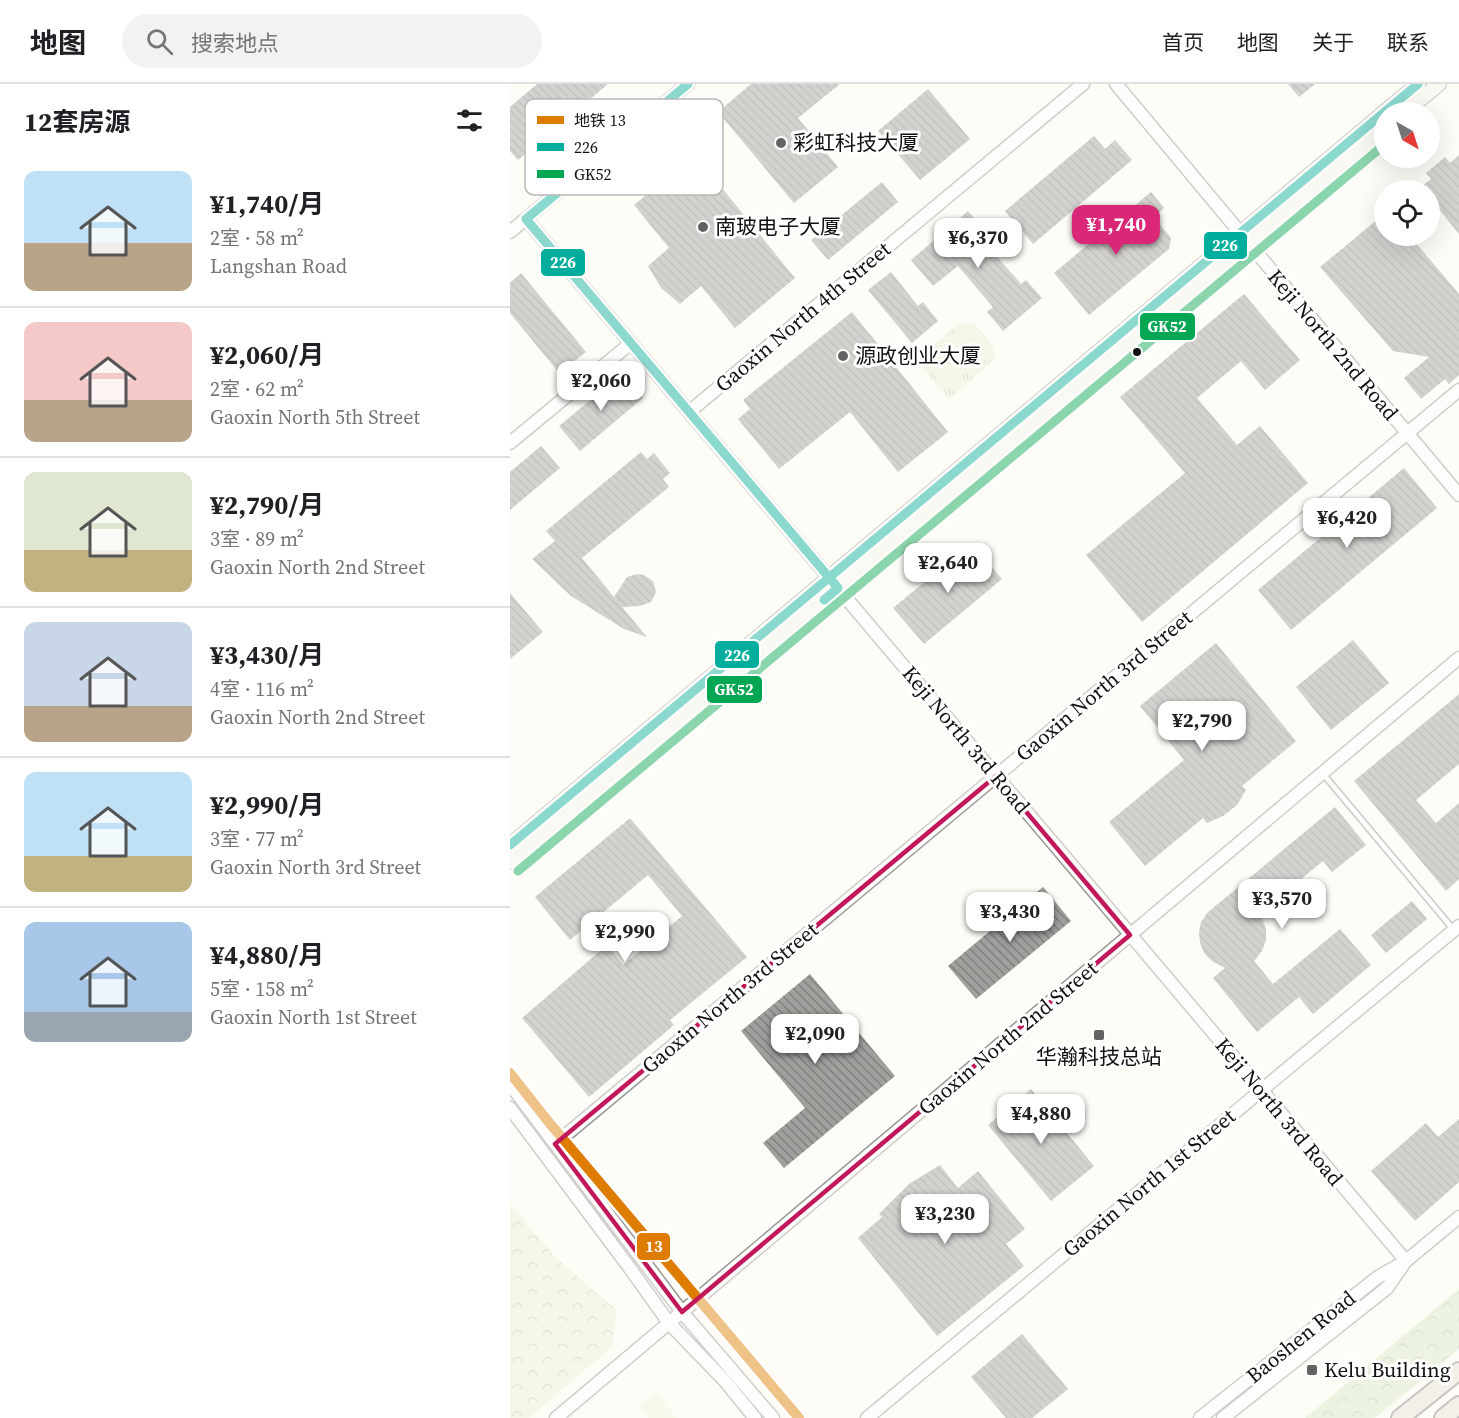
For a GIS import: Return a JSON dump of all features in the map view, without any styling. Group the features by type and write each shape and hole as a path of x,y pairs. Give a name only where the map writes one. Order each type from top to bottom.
{"highway":[{"path":"1400,1418 1459,1371"},
{"path":"1443,1418 1459,1406"}],"main road":[{"path":"510,862 833,583 1244,238 1418,84"},
{"path":"1417,102 1439,84"},
{"path":"1244,238 1374,138"},
{"path":"510,844 833,583"}],"street":[{"path":"670,99 688,84"},
{"name":"Gaoxin North 4th Street","path":"689,412 1083,84"},
{"name":"Keji North 2nd Road","path":"1116,84 1459,495"},
{"path":"510,232 555,195"},
{"name":"Keji North 3rd Road","path":"526,219 1406,1262"},
{"path":"510,443 631,343"},
{"name":"Gaoxin North 3rd Street","path":"555,1144 1459,390"},
{"name":"Gaoxin North 2nd Street","path":"556,1418 1459,658"},
{"name":"Gaoxin North 1st Street","path":"867,1418 1456,928"},
{"path":"510,1084 682,1312 773,1418"},
{"path":"510,1108 669,1323 725,1381 755,1418"},
{"name":"Baoshen Road","path":"1200,1418 1378,1277 1406,1262 1459,1217"},
{"name":"Baoshen Road","path":"1223,1418 1387,1288 1406,1262"}],"lane":[{"path":"1323,772 1456,928"}],"highlighted area":[{"path":"996,776 1130,935 682,1312 555,1144"}],"green space":[{"path":"975,324 994,347 994,360 949,400 916,360 957,325"},
{"path":"510,1204 558,1260 617,1310 612,1347 529,1418 510,1418"},
{"path":"1459,1289 1459,1349 1375,1418 1305,1418"},
{"path":"655,1392 677,1418 649,1418 639,1406"}],"building":[{"path":"537,84 608,84 590,99 525,99 525,154 518,160 510,151 510,107"},
{"name":"彩虹科技大厦","path":"751,84 840,84 798,118 838,167 794,203 723,118 723,108"},
{"path":"1288,84 1315,84 1299,97"},
{"path":"928,89 970,139 920,180 878,131"},
{"path":"1094,136 1105,149 1115,140 1132,160 1033,244 1005,211"},
{"path":"1459,155 1459,234 1440,210 1440,180 1430,180 1426,173 1432,168 1440,168 1440,161 1445,157 1450,163"},
{"path":"882,182 898,202 828,260 811,240"},
{"name":"南玻电子大厦","path":"723,189 795,278 735,328 701,286 680,304 661,288 648,266 669,248 634,205 646,195 723,195"},
{"path":"1151,192 1164,208 1154,217 1171,238 1169,249 1089,315 1054,273"},
{"path":"968,211 998,246 992,251 1021,284 1026,280 1042,298 1003,331 987,312 993,307 958,266 933,286 911,260"},
{"path":"1374,222 1374,246 1418,246 1459,294 1459,375 1449,384 1445,379 1421,399 1404,378 1429,357 1393,351 1320,267"},
{"path":"891,272 918,306 923,302 938,321 912,343 868,290"},
{"path":"521,273 586,352 559,373 510,313 510,283"},
{"path":"1244,294 1300,360 1265,390 1241,361 1197,398 1237,445 1260,426 1308,483 1142,622 1086,555 1185,473 1120,397"},
{"name":"源政创业大厦","path":"852,312 948,432 898,472 850,412 779,469 738,419 750,409 743,400"},
{"path":"622,374 643,398 580,451 559,426"},
{"path":"541,446 560,468 510,510 510,472"},
{"path":"641,452 647,459 654,453 670,473 663,479 669,487 582,558 614,597 627,577 637,574 644,575 653,581 656,592 651,602 640,606 622,607 647,637 624,629 571,596 532,559 555,541 546,531"},
{"path":"1404,468 1437,508 1291,630 1258,590"},
{"path":"972,543 1002,579 924,644 893,608"},
{"path":"510,593 543,632 510,659"},
{"path":"1353,640 1389,683 1331,730 1296,687"},
{"path":"1216,643 1296,741 1242,786 1246,790 1237,805 1223,816 1207,823 1203,818 1145,866 1109,822 1184,760 1140,706"},
{"path":"1459,694 1459,764 1416,800 1436,823 1459,803 1459,879 1446,891 1354,781"},
{"path":"1335,807 1366,845 1332,872 1323,861 1260,913 1266,929 1266,940 1262,951 1254,961 1273,984 1340,929 1371,965 1313,1014 1299,997 1257,1032 1213,978 1225,968 1212,961 1204,953 1200,943 1201,922 1207,913"},
{"path":"630,818 747,957 670,1020 674,1025 589,1097 522,1018 607,945 623,965 682,916 648,875 570,940 535,897"},
{"path":"1043,887 1071,921 976,999 948,966"},
{"path":"1412,901 1427,919 1386,953 1371,935"},
{"path":"810,974 895,1076 784,1168 763,1143 805,1108 741,1031"},
{"path":"1031,1089 1094,1166 1051,1201 988,1125"},
{"path":"1459,1119 1459,1182 1415,1221 1371,1171 1426,1123 1438,1137"},
{"path":"940,1165 958,1188 978,1171 1025,1229 1006,1244 1024,1266 937,1336 858,1238 882,1217 879,1214 909,1184"},
{"path":"1022,1334 1068,1389 1032,1418 1006,1418 971,1377"}],"metro line":[{"name":"13","path":"510,1073 547,1120 799,1418"}],"transit line":[{"name":"226","path":"670,99 688,84"},
{"name":"226","path":"510,845 1418,84"},
{"name":"GK52","path":"518,871 1374,153"},
{"name":"226","path":"555,195 526,219 838,588 824,600"}],"place":[{"name":"彩虹科技大厦","path":"781,143"},
{"name":"南玻电子大厦","path":"703,227"},
{"name":"源政创业大厦","path":"843,356"},
{"name":"华瀚科技总站","path":"1099,1035"},
{"name":"Kelu Building","path":"1312,1370"}]}
